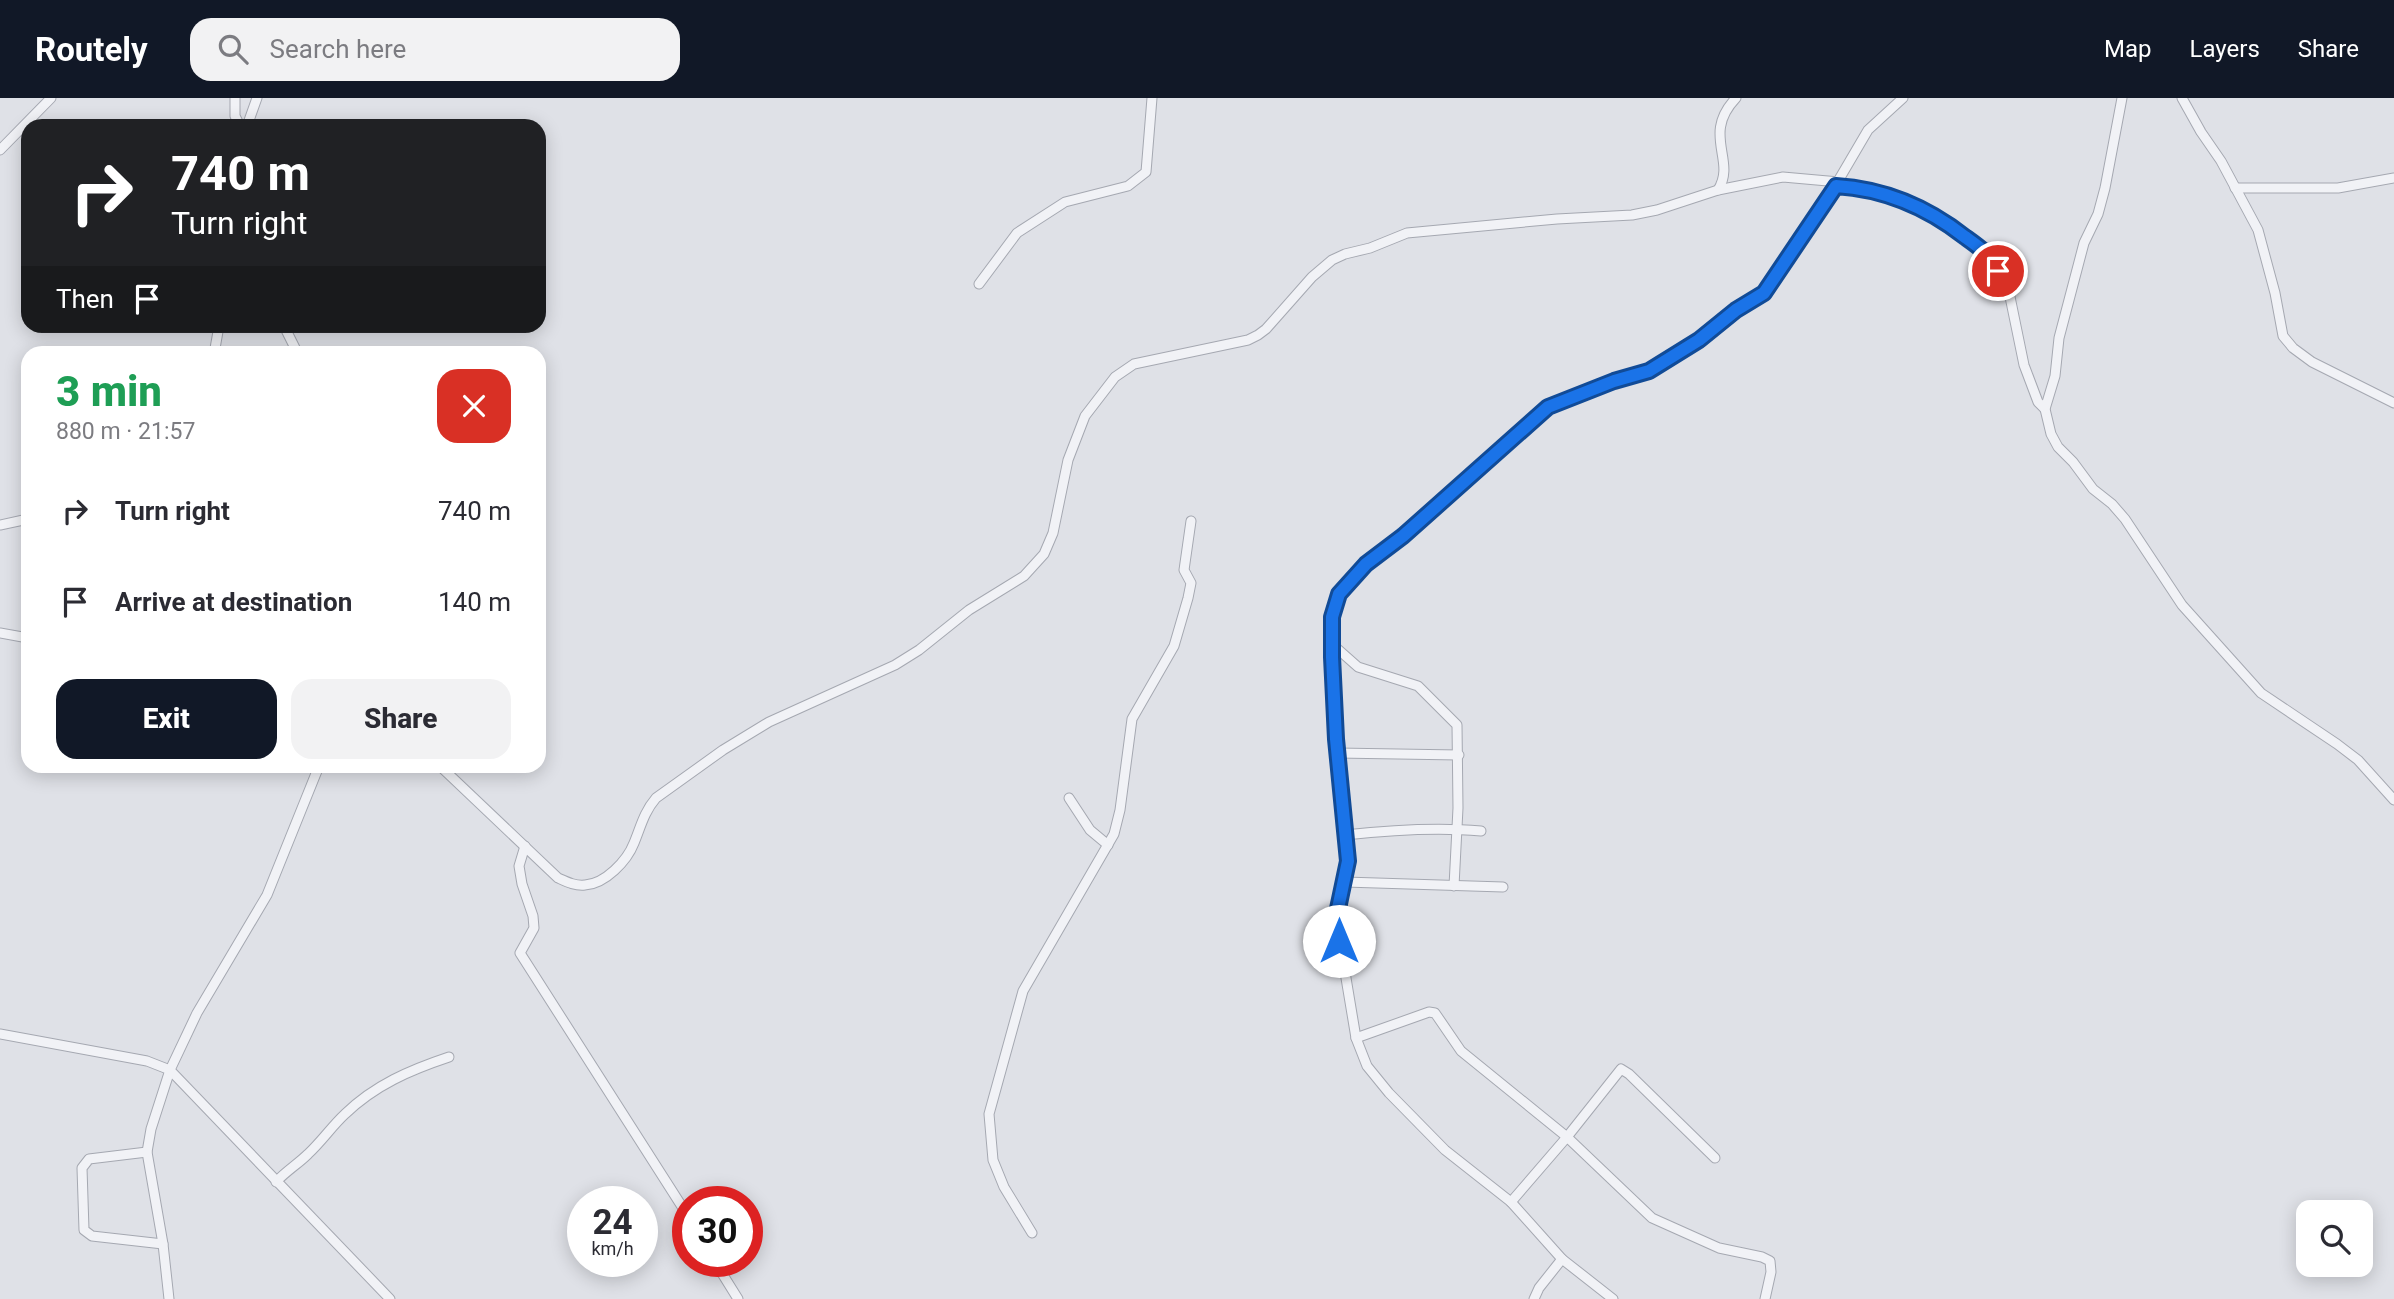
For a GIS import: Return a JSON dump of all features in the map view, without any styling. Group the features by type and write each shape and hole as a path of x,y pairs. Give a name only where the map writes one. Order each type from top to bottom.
{"street":[{"path":"30,119 51,98"},
{"path":"235,98 236,119"},
{"path":"250,119 257,98"},
{"path":"979,284 1017,233 1065,202 1128,186 1146,172 1152,98"},
{"path":"1718,190 1726,173 1720,148 1721,125 1725,114 1737,98"},
{"path":"1613,1299 1562,1259 1511,1202 1445,1150 1389,1093 1367,1066 1356,1038 1336,918 1348,861 1337,753 1332,617 1339,594 1366,564 1403,536 1548,407 1614,381 1649,371 1699,340 1736,310 1764,293 1837,184 1868,130 1903,98"},
{"path":"2122,98 2105,188 2098,214 2084,243 2059,338 2055,376 2045,409 2051,434 2058,447 2093,489 2125,519 2161,576 2197,622 2261,693 2358,760 2394,800"},
{"path":"2182,98 2258,230 2283,336 2293,348 2312,362 2394,403"},
{"path":"0,150 21,129"},
{"path":"447,773 558,878 573,884 588,885 603,878 627,856 647,808 664,792 723,750 769,722 895,665 919,650 969,610 1024,576 1044,554 1053,533 1068,460 1085,416 1115,377 1134,364 1248,340 1266,329 1312,277 1332,260 1407,233 1632,215 1657,210 1718,190 1783,177 1837,184 1891,196 1948,223 1993,259 2009,292 2024,365 2038,402 2045,409"},
{"path":"2235,188 2339,188 2394,178"},
{"path":"0,525 21,520"},
{"path":"1032,1233 1004,1188 993,1160 989,1114 1023,991 1114,834 1121,810 1132,719 1174,646 1183,618 1191,583 1184,570 1191,521"},
{"path":"0,633 21,637"},
{"path":"1332,644 1358,667 1418,686 1458,725 1454,886"},
{"path":"1337,753 1458,754"},
{"path":"169,1299 163,1244 147,1152 151,1129 170,1070 197,1013 267,895 316,773"},
{"path":"1069,798 1090,830 1108,845"},
{"path":"1345,835 1399,829 1481,831"},
{"path":"525,846 519,866 534,928 520,953 672,1191"},
{"path":"1345,882 1503,887"},
{"path":"1356,1038 1429,1012 1435,1013 1461,1051 1567,1137 1652,1218 1718,1248 1762,1256 1770,1261 1771,1272 1765,1299"},
{"path":"0,1034 148,1061 170,1070 390,1299"},
{"path":"276,1182 365,1097 385,1083 449,1057"},
{"path":"1511,1202 1567,1137 1620,1069 1629,1074 1715,1158"},
{"path":"147,1152 89,1159 85,1162 82,1168 84,1230 92,1236 163,1244"},
{"path":"1534,1299 1539,1288 1562,1259"},
{"path":"725,1277 738,1299"}],"route":[{"path":"1339,941 1336,918 1348,861 1336,739 1332,617 1339,594 1351,579 1548,407 1614,381 1649,371 1699,340 1736,310 1764,293 1836,186 1854,187 1891,196 1917,206 1948,223 1982,248 1993,259 1998,271"}]}
